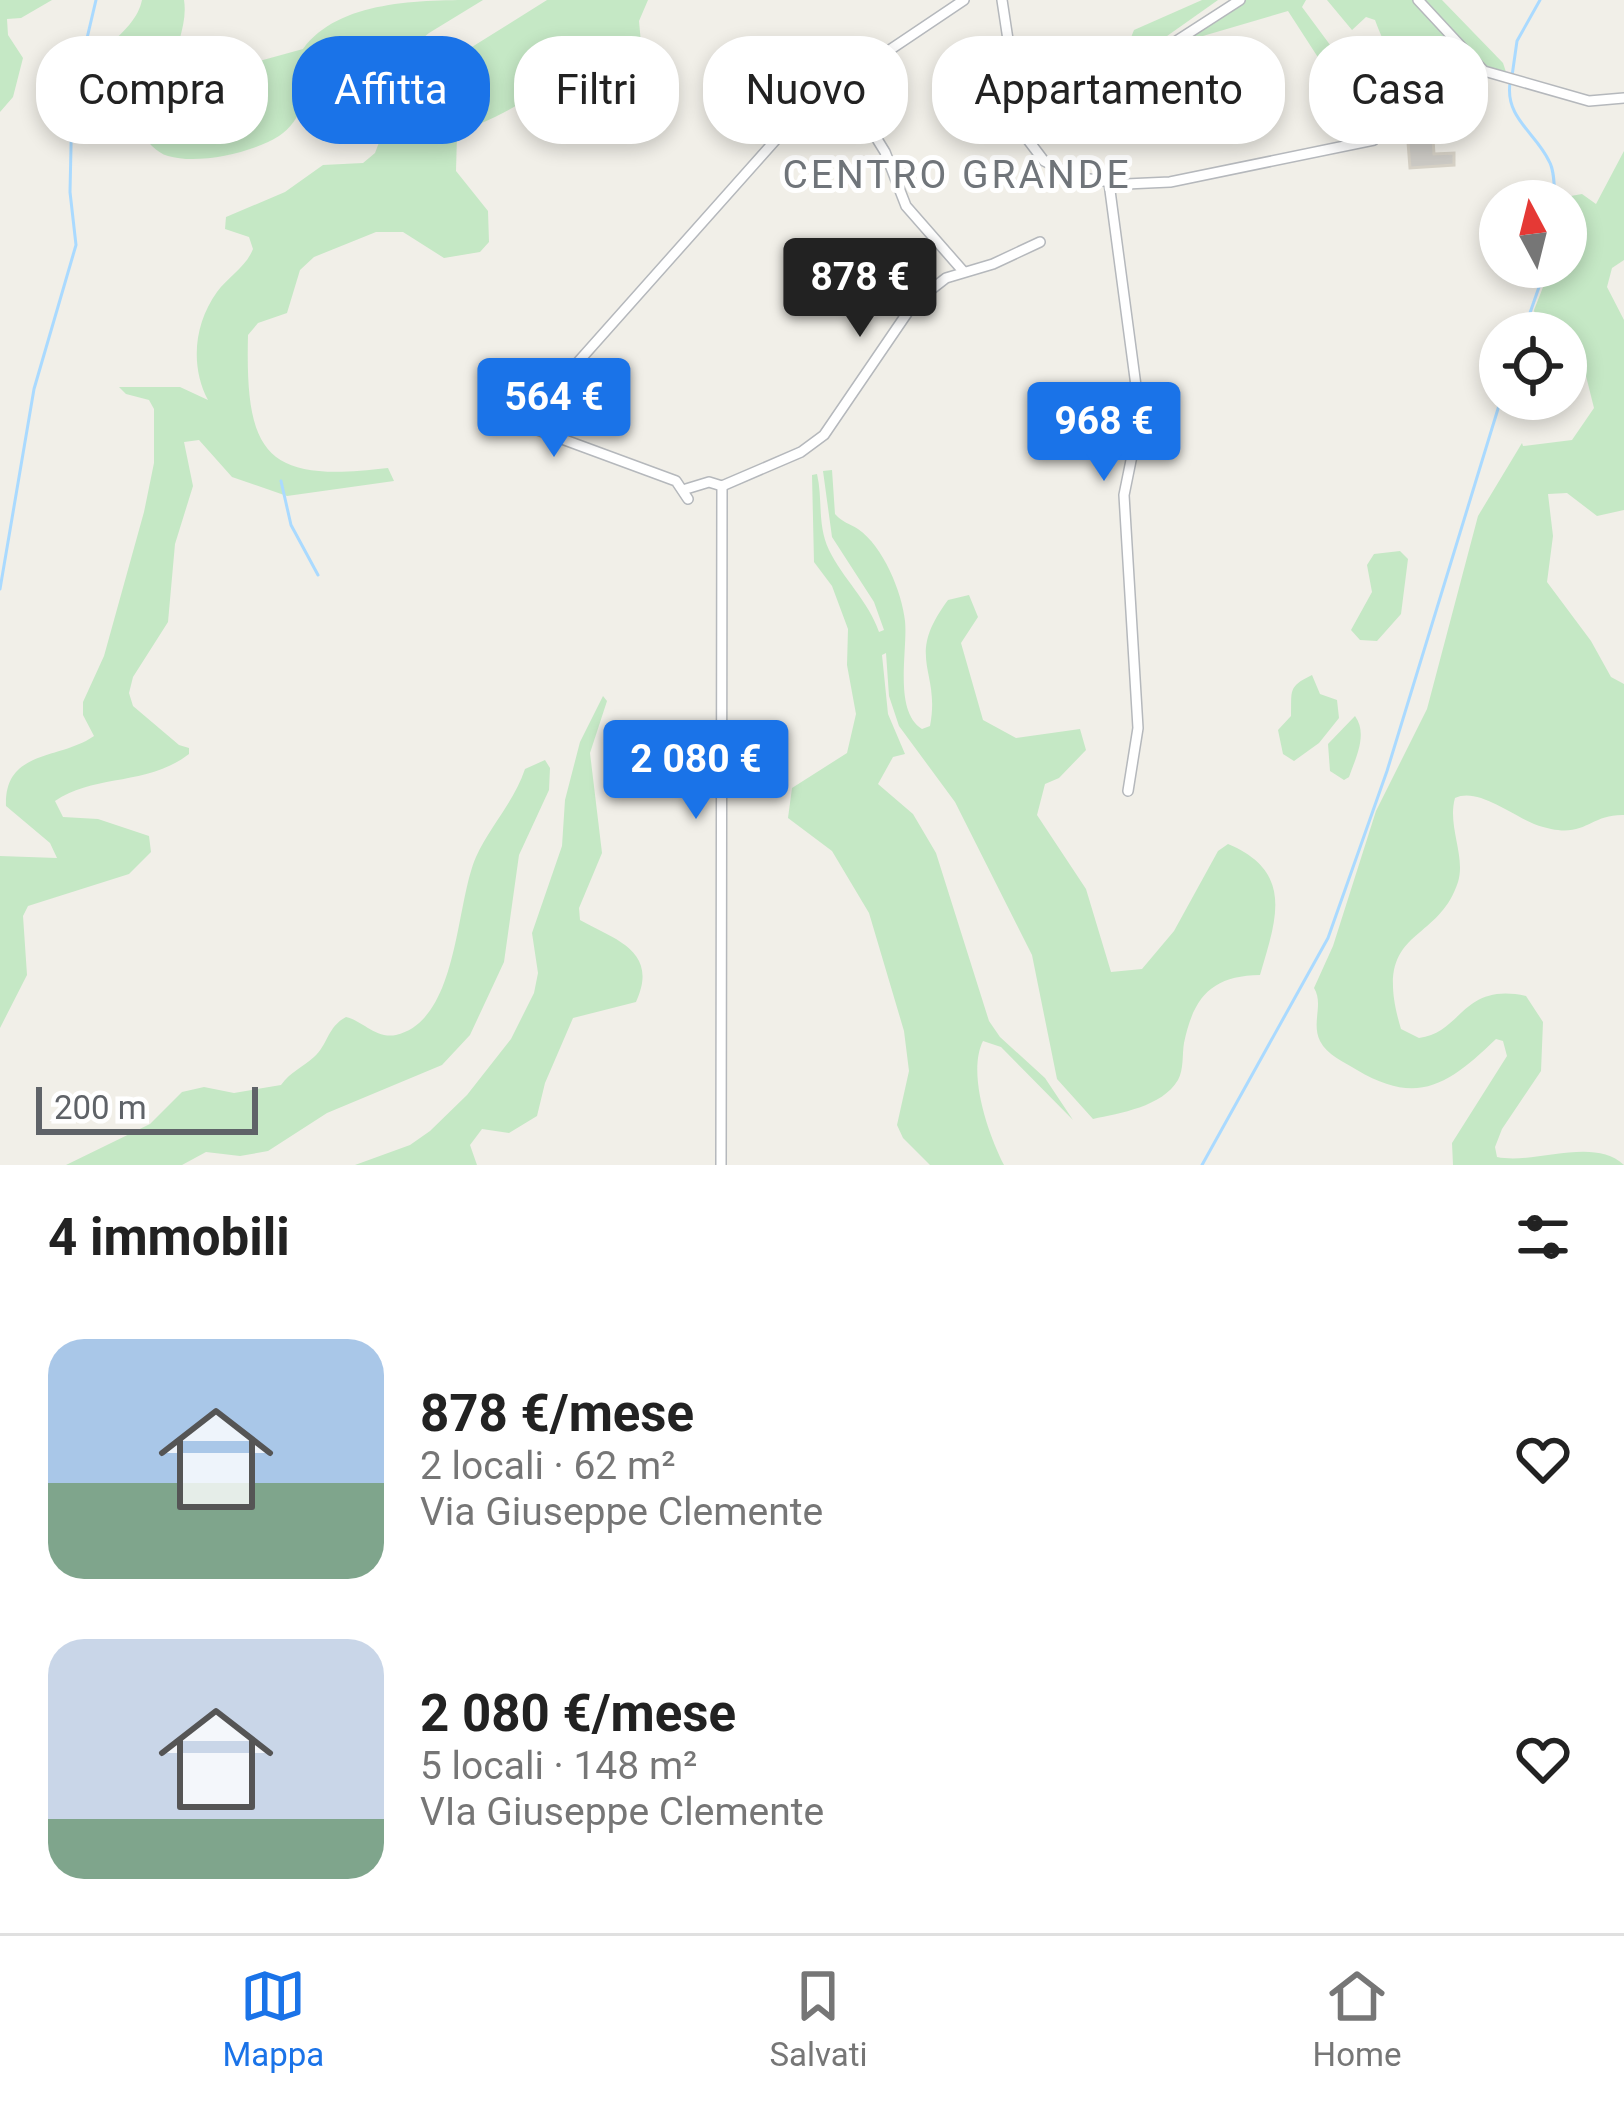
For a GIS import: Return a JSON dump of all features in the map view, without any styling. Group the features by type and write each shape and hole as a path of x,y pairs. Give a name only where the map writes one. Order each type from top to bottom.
{"street":[{"path":"908,38 964,0"},
{"path":"1002,0 1007,36"},
{"path":"1184,36 1240,0"},
{"path":"1418,0 1484,71 1589,101 1624,98"},
{"path":"772,144 529,418 535,429 676,481 687,494 709,482 722,486 813,446 914,303 935,283 1040,242"},
{"path":"880,144 906,206 963,271"},
{"path":"1031,144 1059,170 1109,183 1170,182 1355,144"},
{"path":"1109,183 1139,416 1124,495 1138,728 1128,791"},
{"path":"721,1165 722,486"}],"green space":[{"path":"0,0 52,0 21,18 7,19 8,35 23,58 13,97 0,112"},
{"path":"142,0 184,0 181,36 119,36"},
{"path":"483,0 429,33 315,36 337,21 382,6"},
{"path":"547,0 648,0 639,21 640,36 514,36 514,107 490,119 489,36"},
{"path":"1202,0 1218,0 1167,36 1132,36 1134,30"},
{"path":"1244,0 1306,0 1302,7 1323,36 1309,36 1309,43 1288,11 1190,36"},
{"path":"1327,0 1442,0 1477,36 1382,36 1375,20 1366,17 1352,30"},
{"path":"1488,48 1503,63 1506,72 1488,72"},
{"path":"292,52 292,124 268,142 268,59"},
{"path":"262,144 194,159 164,154 152,146"},
{"path":"378,144 457,144 456,171 488,211 489,242 480,252 444,258 403,232 376,232 314,257 300,270 287,313 258,323 248,335 248,376 251,409 271,452 289,464 314,471 388,468 394,481 287,496 232,477 199,440 184,442 193,486 175,544 168,622 133,677 129,693 133,706 179,745 189,748 189,754 156,771 87,787 55,801 63,817 98,819 149,836 151,852 129,874 28,906 23,916 27,975 0,1028 0,856 57,858 50,843 6,806 8,788 24,765 94,736 83,715 83,702 104,656 154,463 154,409 149,400 126,394 119,387 180,387 208,400 197,359 199,331 209,304 253,249 249,237 225,229 226,217 285,192 323,165 363,163"},
{"path":"1624,151 1624,260 1612,268 1607,287 1624,320 1624,510 1597,516 1567,493 1548,494 1553,536 1547,582 1611,677 1624,684 1624,815 1575,829 1551,829 1484,799 1455,798 1458,882 1436,918 1400,954 1394,996 1401,1029 1419,1038 1445,1027 1488,996 1526,996 1543,1022 1541,1071 1502,1129 1495,1147 1497,1157 1596,1153 1624,1165 1453,1165 1452,1143 1507,1056 1503,1041 1496,1039 1464,1068 1433,1085 1398,1087 1357,1070 1323,1046 1314,988 1333,946 1376,811 1427,709 1478,516 1522,443 1572,440 1594,408 1587,380 1587,312 1534,310 1543,288 1587,288 1587,198 1596,204"},
{"path":"832,470 835,514 875,546 900,597 905,621 905,695 913,720 922,729 930,726 926,651 935,620 948,600 969,595 978,617 961,643 983,720 1016,738 1080,729 1086,750 1059,778 1045,784 1037,815 1086,889 1111,972 1142,969 1174,931 1218,851 1228,844 1249,855 1272,883 1275,917 1260,975 1230,979 1208,991 1188,1026 1180,1076 1162,1097 1093,1119 1057,1079 1032,955 955,802 899,726 889,696 886,653 882,655 888,714 905,754 893,757 878,784 913,814 936,853 989,1021 1045,1078 1073,1120 1001,1047 983,1041 978,1086 1004,1165 930,1165 903,1138 897,1125 909,1071 904,1031 869,913 832,851 788,818 792,788 847,753 856,714 847,665 848,629 832,586 814,562 812,475 817,474 829,550 879,632 884,630 874,602 832,537 823,471"},
{"path":"1400,551 1408,559 1401,614 1377,641 1360,640 1351,630 1372,592 1367,565 1374,554"},
{"path":"1312,675 1320,694 1337,700 1339,718 1319,743 1294,761 1283,754 1278,730 1291,716 1295,687"},
{"path":"603,696 607,701 590,753 602,853 579,908 580,920 619,941 638,958 642,984 636,1002 573,1018 545,1083 537,1116 509,1133 482,1129 470,1145 477,1165 355,1165 410,1145 430,1131 467,1095 511,1039 534,993 538,973 532,933 562,846 565,800 580,742"},
{"path":"1355,716 1361,730 1360,746 1344,780 1330,771 1328,744"},
{"path":"545,760 550,768 549,790 519,855 504,962 470,1035 442,1065 327,1113 268,1151 240,1156 206,1152 182,1165 66,1165 150,1124 182,1092 204,1087 234,1093 281,1085 319,1052 346,1017 389,1036 417,1025 443,985 476,857 525,769"}],"building":[{"path":"1408,144 1433,144 1434,154 1454,153 1454,165 1410,168"}],"waterway":[{"path":"0,589 34,389 76,245 70,192 72,102 96,0"},
{"path":"1512,76 1517,41 1540,0"},
{"path":"1510,83 1512,106 1551,165 1553,180"},
{"path":"1530,312 1539,288"},
{"path":"1202,1165 1328,938 1387,771 1495,420"},
{"path":"281,481 291,525 318,575"}],"district":[{"name":"CENTRO GRANDE","path":"957,175"}]}
